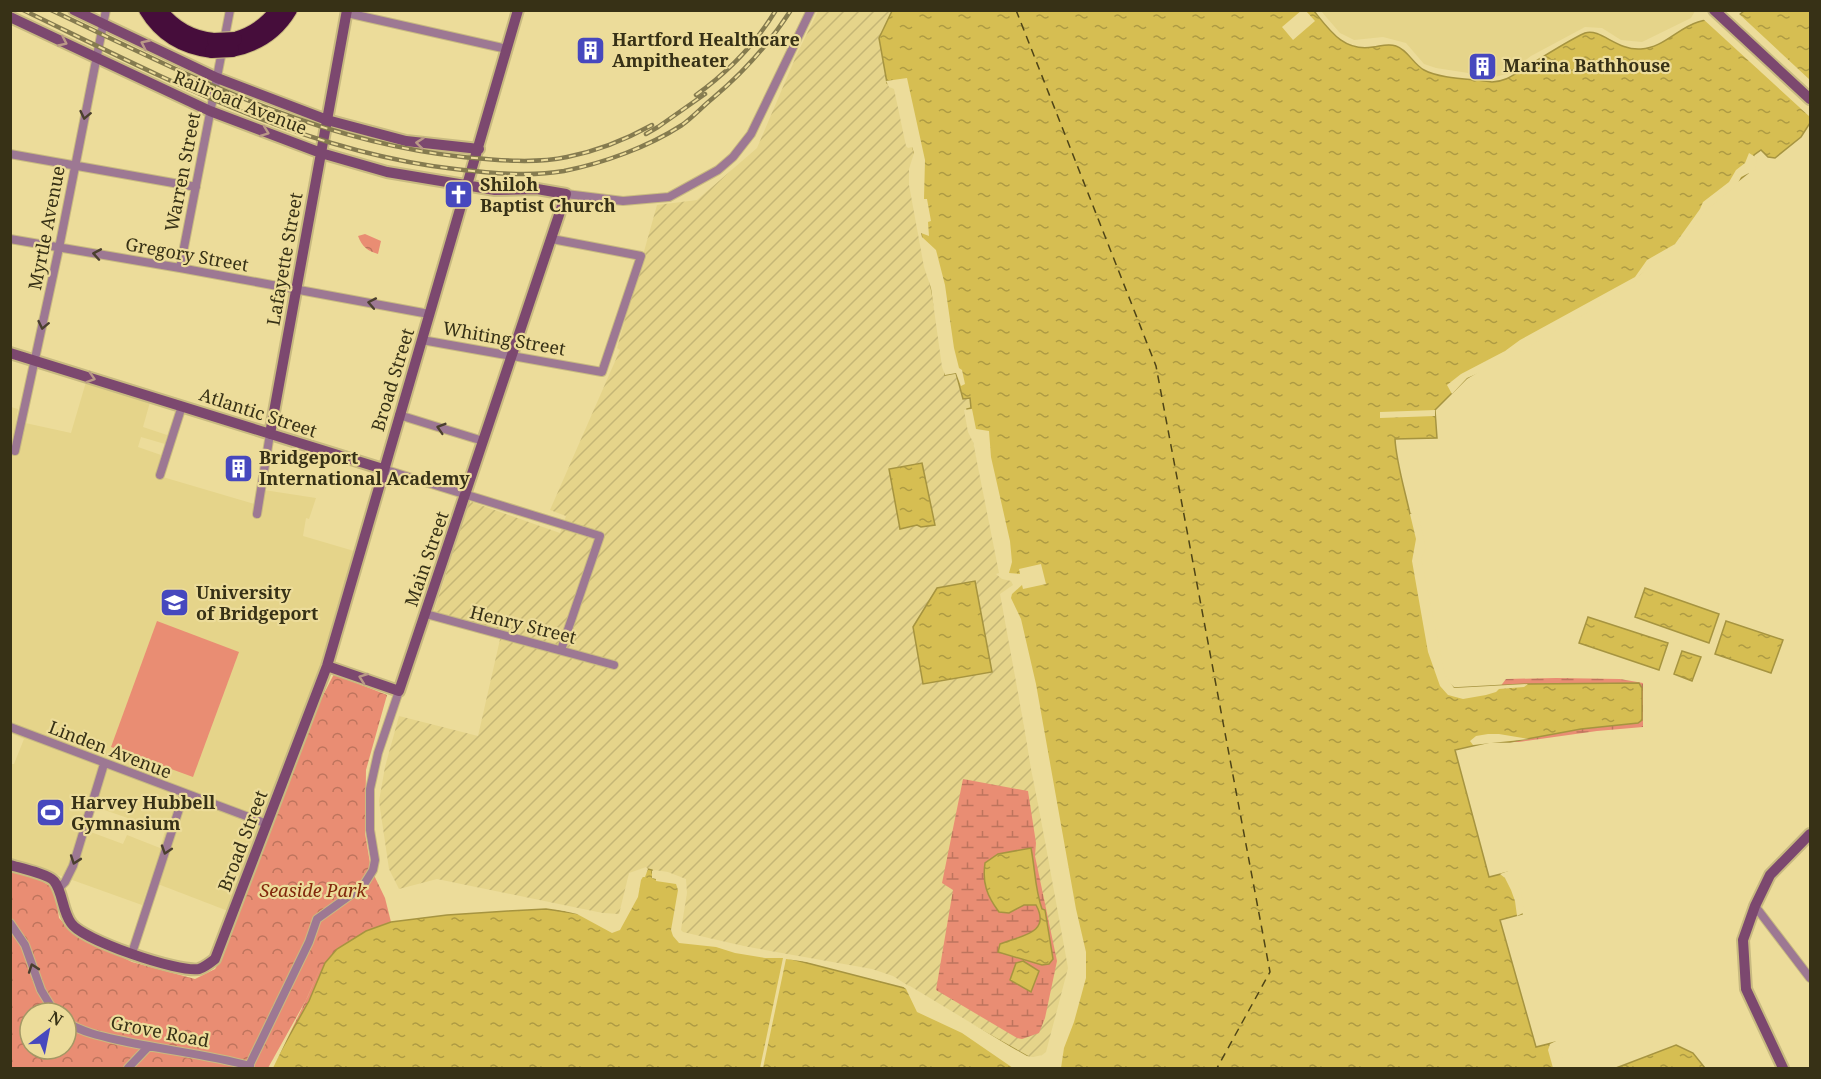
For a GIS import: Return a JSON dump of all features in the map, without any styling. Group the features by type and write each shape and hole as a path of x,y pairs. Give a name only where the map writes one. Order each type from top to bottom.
{"highway":[{"path":"146,10 156,25 173,39 194,48 233,45 246,47 266,37 278,27 290,10"},
{"path":"160,10 175,26 213,46"},
{"path":"233,45 260,27 277,10"}],"street":[{"name":"Railroad Avenue","path":"75,10 217,78 327,120 406,141 479,149"},
{"name":"Myrtle Avenue","path":"15,451 59,248 106,10"},
{"name":"Warren Street","path":"180,268 230,10"},
{"name":"Broad Street","path":"132,953 188,969 200,969 215,959 327,666 518,10"},
{"path":"566,194 623,201 669,197 718,170 733,157 751,134 811,10"},
{"path":"1714,10 1810,99"},
{"path":"347,12 507,49"},
{"name":"Lafayette Street","path":"257,514 347,12"},
{"name":"Railroad Avenue","path":"10,17 210,111 321,153 387,172 495,190 537,189 566,194"},
{"path":"10,154 196,187"},
{"name":"Main Street","path":"249,1067 309,942 317,919 363,886 373,870 375,860 370,830 370,789 378,753 566,194"},
{"name":"Gregory Street","path":"10,239 429,314"},
{"name":"Whiting Street","path":"422,340 602,372 641,256 552,239"},
{"name":"Atlantic Street","path":"10,353 600,536 561,650"},
{"path":"160,475 182,406"},
{"path":"399,416 483,441"},
{"name":"Henry Street","path":"426,614 614,665"},
{"path":"327,666 399,691"},
{"name":"Linden Avenue","path":"10,728 267,824"},
{"path":"58,889 65,882 73,866 104,764"},
{"path":"10,865 54,880 71,925 103,942 132,953 184,794"},
{"path":"1783,1068 1746,989 1743,939 1770,875 1809,838"},
{"path":"1755,906 1810,978"},
{"path":"10,923 26,945 41,990 48,1001"},
{"name":"Grove Road","path":"78,1028 91,1034 147,1047 226,1059 249,1067"},
{"path":"128,1068 147,1047"}],"shaded area":[{"path":"818,11 895,11 879,38 887,82 896,88 914,143 945,375 956,373 963,398 970,398 972,409 967,409 1016,586 1003,594 1031,769 1071,968 1049,1053 1034,1060 1009,1050 893,976 872,969 681,935 622,917 437,879 399,889 389,869 379,801 385,767 399,716 478,736 501,635 432,617 469,503 472,502 560,533 566,516 550,510 620,350 617,348 657,205 697,200 757,148"},
{"path":"1321,11 1695,11 1691,18 1642,42 1621,40 1602,28 1585,27 1531,56 1507,74 1494,77 1424,64 1406,43 1383,37 1354,40 1340,33"},
{"name":"University of Bridgeport","path":"86,382 150,402 143,427 167,435 165,444 141,437 138,447 161,455 156,475 261,506 264,490 316,498 309,519 306,518 303,536 354,551 319,670 228,911 150,881 142,905 11,858 10,764 14,764 24,739 10,733 11,407 18,409 16,421 71,433","holes":["96,807 165,831 160,848 127,835 123,844 88,831"]}],"green space":[{"path":"365,234 381,241 378,254 368,250 361,243 358,236"},
{"path":"157,621 239,652 193,777 111,747"},
{"name":"Seaside Park","path":"334,674 387,695 366,770 365,833 371,869 385,898 391,922 366,931 325,963 309,1001 271,1068 11,1068 10,871 40,880 52,887 55,892 59,918 72,932 132,962 195,979 215,969 223,956 316,709"},
{"path":"1506,679 1620,679 1643,683 1643,727 1519,742 1510,742 1499,734 1496,692"},
{"path":"963,779 1028,791 1036,843 1035,856 1057,961 1045,1018 1039,1033 1022,1039 936,990 953,890 942,883"}],"water":[{"path":"892,11 1314,11 1326,26 1346,43 1363,48 1393,45 1431,73 1492,82 1510,77 1585,33 1597,34 1624,47 1641,49 1663,42 1698,22 1739,15 1744,11 1810,11 1810,123 1801,137 1775,158 1768,157 1761,150 1754,155 1748,173 1700,211 1681,241 1651,261 1636,278 1467,378 1435,410 1437,438 1395,439 1410,514 1417,517 1418,557 1442,677 1454,688 1528,684 1639,683 1642,688 1642,720 1638,723 1581,729 1510,742 1490,742 1455,750 1489,877 1509,872 1522,914 1500,920 1536,1047 1556,1042 1563,1068 271,1068 309,1001 325,963 337,949 366,931 391,922 508,911 546,909 621,917 624,900 648,869 652,870 652,873 684,880 678,930 681,935 780,956 908,989 1034,1060 1049,1053 1071,968 1003,594 1014,587 1015,580 1003,576 967,409 971,408 970,398 963,399 956,373 945,375 945,361 912,185 915,155 896,88 887,83 879,38"},
{"path":"922,463 935,525 921,527 917,525 900,529 889,469"},
{"path":"975,581 992,672 923,684 913,627 937,588"},
{"path":"1645,588 1719,614 1709,643 1635,617"},
{"path":"1588,617 1668,643 1659,670 1579,643"},
{"path":"1726,621 1783,640 1771,673 1715,654"},
{"path":"1682,651 1701,657 1692,681 1674,674"},
{"path":"1031,848 1038,894 1042,909 1045,910 1053,959 1049,964 1042,965 998,952 1000,944 1024,936 1037,928 1040,915 1036,905 1024,905 1009,913 999,912 991,900 984,877 985,863 998,854"},
{"path":"1023,961 1039,971 1031,992 1010,980 1016,963"},
{"path":"1676,1045 1693,1053 1705,1068 1616,1068"}],"pier":[{"path":"1302,10 1306,11 1315,21 1293,40 1282,27"},
{"path":"1737,12 1810,80 1810,117 1702,18"},
{"path":"907,78 925,160 924,199 927,199 931,221 928,222 929,236 921,233 922,237 936,250 945,285 954,348 965,384 961,386 956,373 945,375 942,367 931,288 924,267 909,185 909,169 914,153 912,147 906,146 894,89 889,87 886,81"},
{"path":"1749,153 1757,158 1755,170 1741,177 1737,185 1703,213 1683,243 1672,253 1653,263 1637,281 1580,317 1495,366 1467,378 1452,394 1447,385 1461,374 1635,277 1647,260 1675,244 1703,202 1729,182 1736,170 1745,163"},
{"path":"972,409 976,429 989,431 991,457 1010,541 1012,562 1009,573 1020,574 1019,569 1041,564 1046,584 1023,589 1022,585 1012,594 1011,598 1021,619 1036,684 1076,909 1086,952 1086,978 1064,1048 1061,1068 1013,1068 962,1033 917,1012 906,989 900,984 910,986 1011,1047 1033,1057 1046,1052 1068,968 1000,594 1013,585 1011,581 1002,579 996,574 999,573 973,442 968,432 964,410"},
{"path":"1435,410 1435,416 1380,418 1380,412"},
{"path":"1410,514 1417,514 1419,517 1426,549 1421,558 1445,675 1454,688 1528,684 1524,687 1499,689 1486,695 1463,699 1448,695 1440,686 1428,652 1412,561 1416,539"},
{"path":"1488,734 1529,739 1473,745 1470,741 1476,736"},
{"path":"646,867 648,869 641,880 638,897 620,930 612,933 577,914 543,906 619,914 629,873"},
{"path":"1511,870 1519,883 1525,912 1517,916 1511,890 1505,878 1500,874"},
{"path":"652,871 686,879 687,893 681,930 683,932 822,964 786,959 763,1068 760,1068 783,958 765,958 716,947 679,943 671,930 678,890 676,884 656,881 652,878"},
{"path":"323,962 308,996 273,1068 268,1068 306,1000"},
{"path":"1558,1040 1566,1068 1553,1068 1548,1050 1550,1044"}],"ferry route":[{"path":"1016,10 1156,366 1270,972 1217,1068"}],"railway":[{"path":"23,10 180,85 287,128 342,146 398,160 455,169 523,174 551,173 595,164 669,133 682,125 746,68 791,10"},
{"path":"51,10 151,58 251,101 302,120 407,149 489,159 528,161 554,159 600,148 652,125"},
{"path":"696,95 740,56 760,34 776,10"},
{"path":"646,134 705,94"}],"place":[{"name":"Hartford Healthcare Ampitheater","path":"591,50"},
{"name":"Marina Bathhouse","path":"1482,66"},
{"name":"Shiloh Baptist Church","path":"459,195"},
{"name":"Bridgeport International Academy","path":"238,468"},
{"name":"University of Bridgeport","path":"175,603"},
{"name":"Harvey Hubbell Gymnasium","path":"50,813"}]}
